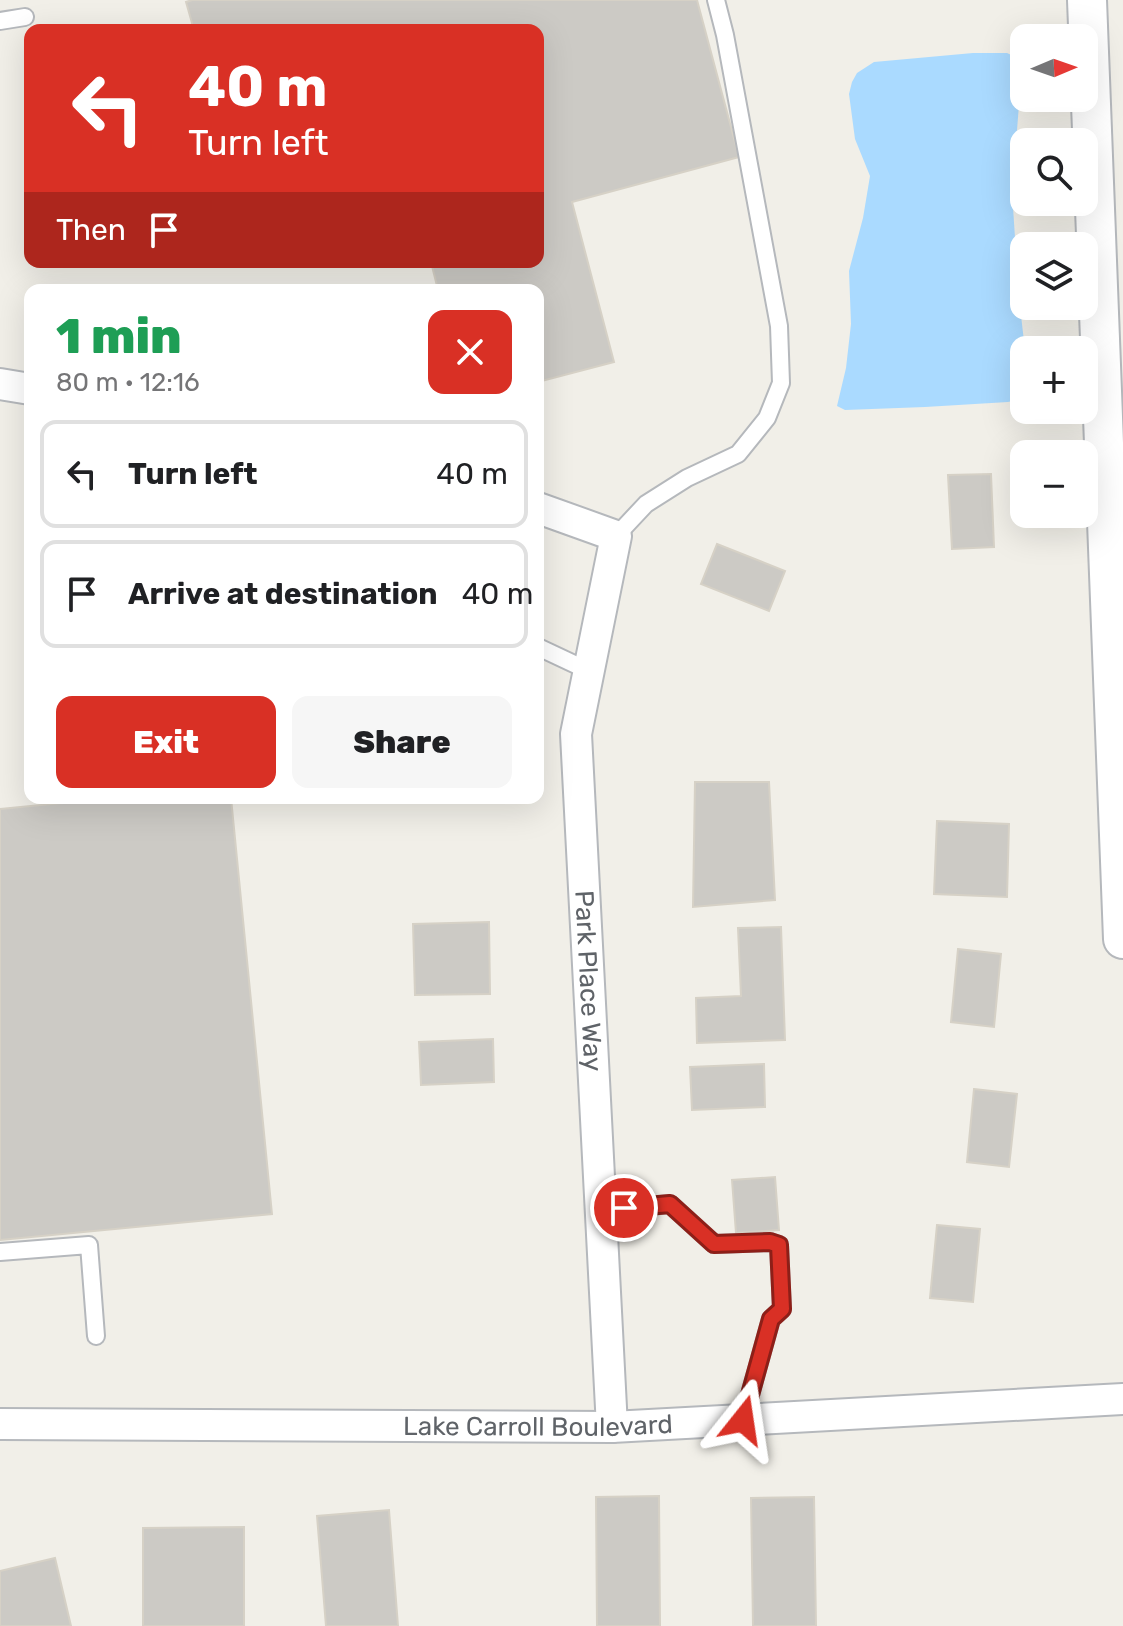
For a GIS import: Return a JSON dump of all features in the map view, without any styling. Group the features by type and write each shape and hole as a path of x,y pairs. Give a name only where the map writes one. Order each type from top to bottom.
{"street":[{"path":"1087,0 1117,630 1123,939"},
{"path":"0,384 24,388"},
{"path":"544,510 616,536"},
{"name":"Park Place Way","path":"612,1427 576,734 616,536"},
{"name":"Lake Carroll Boulevard","path":"0,1424 612,1427 1123,1399"}],"lane":[{"path":"616,536 646,504 687,478 738,454 767,418 781,383 779,326 716,0"},
{"path":"0,21 25,17"},
{"path":"544,650 589,671"},
{"path":"601,1211 670,1204 714,1244 770,1242 779,1245 782,1309 771,1319 743,1420"},
{"path":"0,1252 89,1245 96,1336"}],"water":[{"path":"973,53 1010,54 1010,112 1018,112 1017,128 1010,128 1010,216 1014,216 1015,232 1010,232 1010,320 1022,320 1023,336 1010,336 1010,402 845,410 837,406 846,368 851,324 849,271 870,176 855,139 849,94 857,73 874,62"}],"building":[{"path":"697,0 739,157 572,202 614,362 544,380 544,284 436,284 432,268 544,268 544,24 192,24 186,2"},
{"path":"991,474 994,547 952,549 948,475"},
{"path":"717,544 785,571 769,611 701,584"},
{"path":"695,782 769,782 775,900 693,907"},
{"path":"51,804 232,804 272,1214 0,1240 0,809"},
{"path":"937,821 1009,824 1007,897 934,894"},
{"path":"489,922 490,994 415,995 413,924"},
{"path":"781,927 785,1040 697,1043 696,998 741,996 738,928"},
{"path":"958,949 1001,954 994,1027 951,1022"},
{"path":"493,1039 494,1082 421,1085 419,1042"},
{"path":"764,1064 765,1107 692,1110 690,1067"},
{"path":"974,1089 1017,1094 1009,1167 967,1162"},
{"path":"775,1177 779,1230 736,1233 732,1180"},
{"path":"937,1225 980,1229 973,1302 930,1298"},
{"path":"659,1496 660,1626 597,1626 596,1497"},
{"path":"814,1497 816,1626 753,1626 751,1498"},
{"path":"389,1510 398,1626 326,1626 317,1516"},
{"path":"244,1527 244,1626 143,1626 143,1528"},
{"path":"55,1558 71,1626 0,1626 0,1571"}],"route":[{"path":"624,1208 670,1204 714,1244 770,1242 779,1245 782,1309 771,1319 743,1420"}]}
